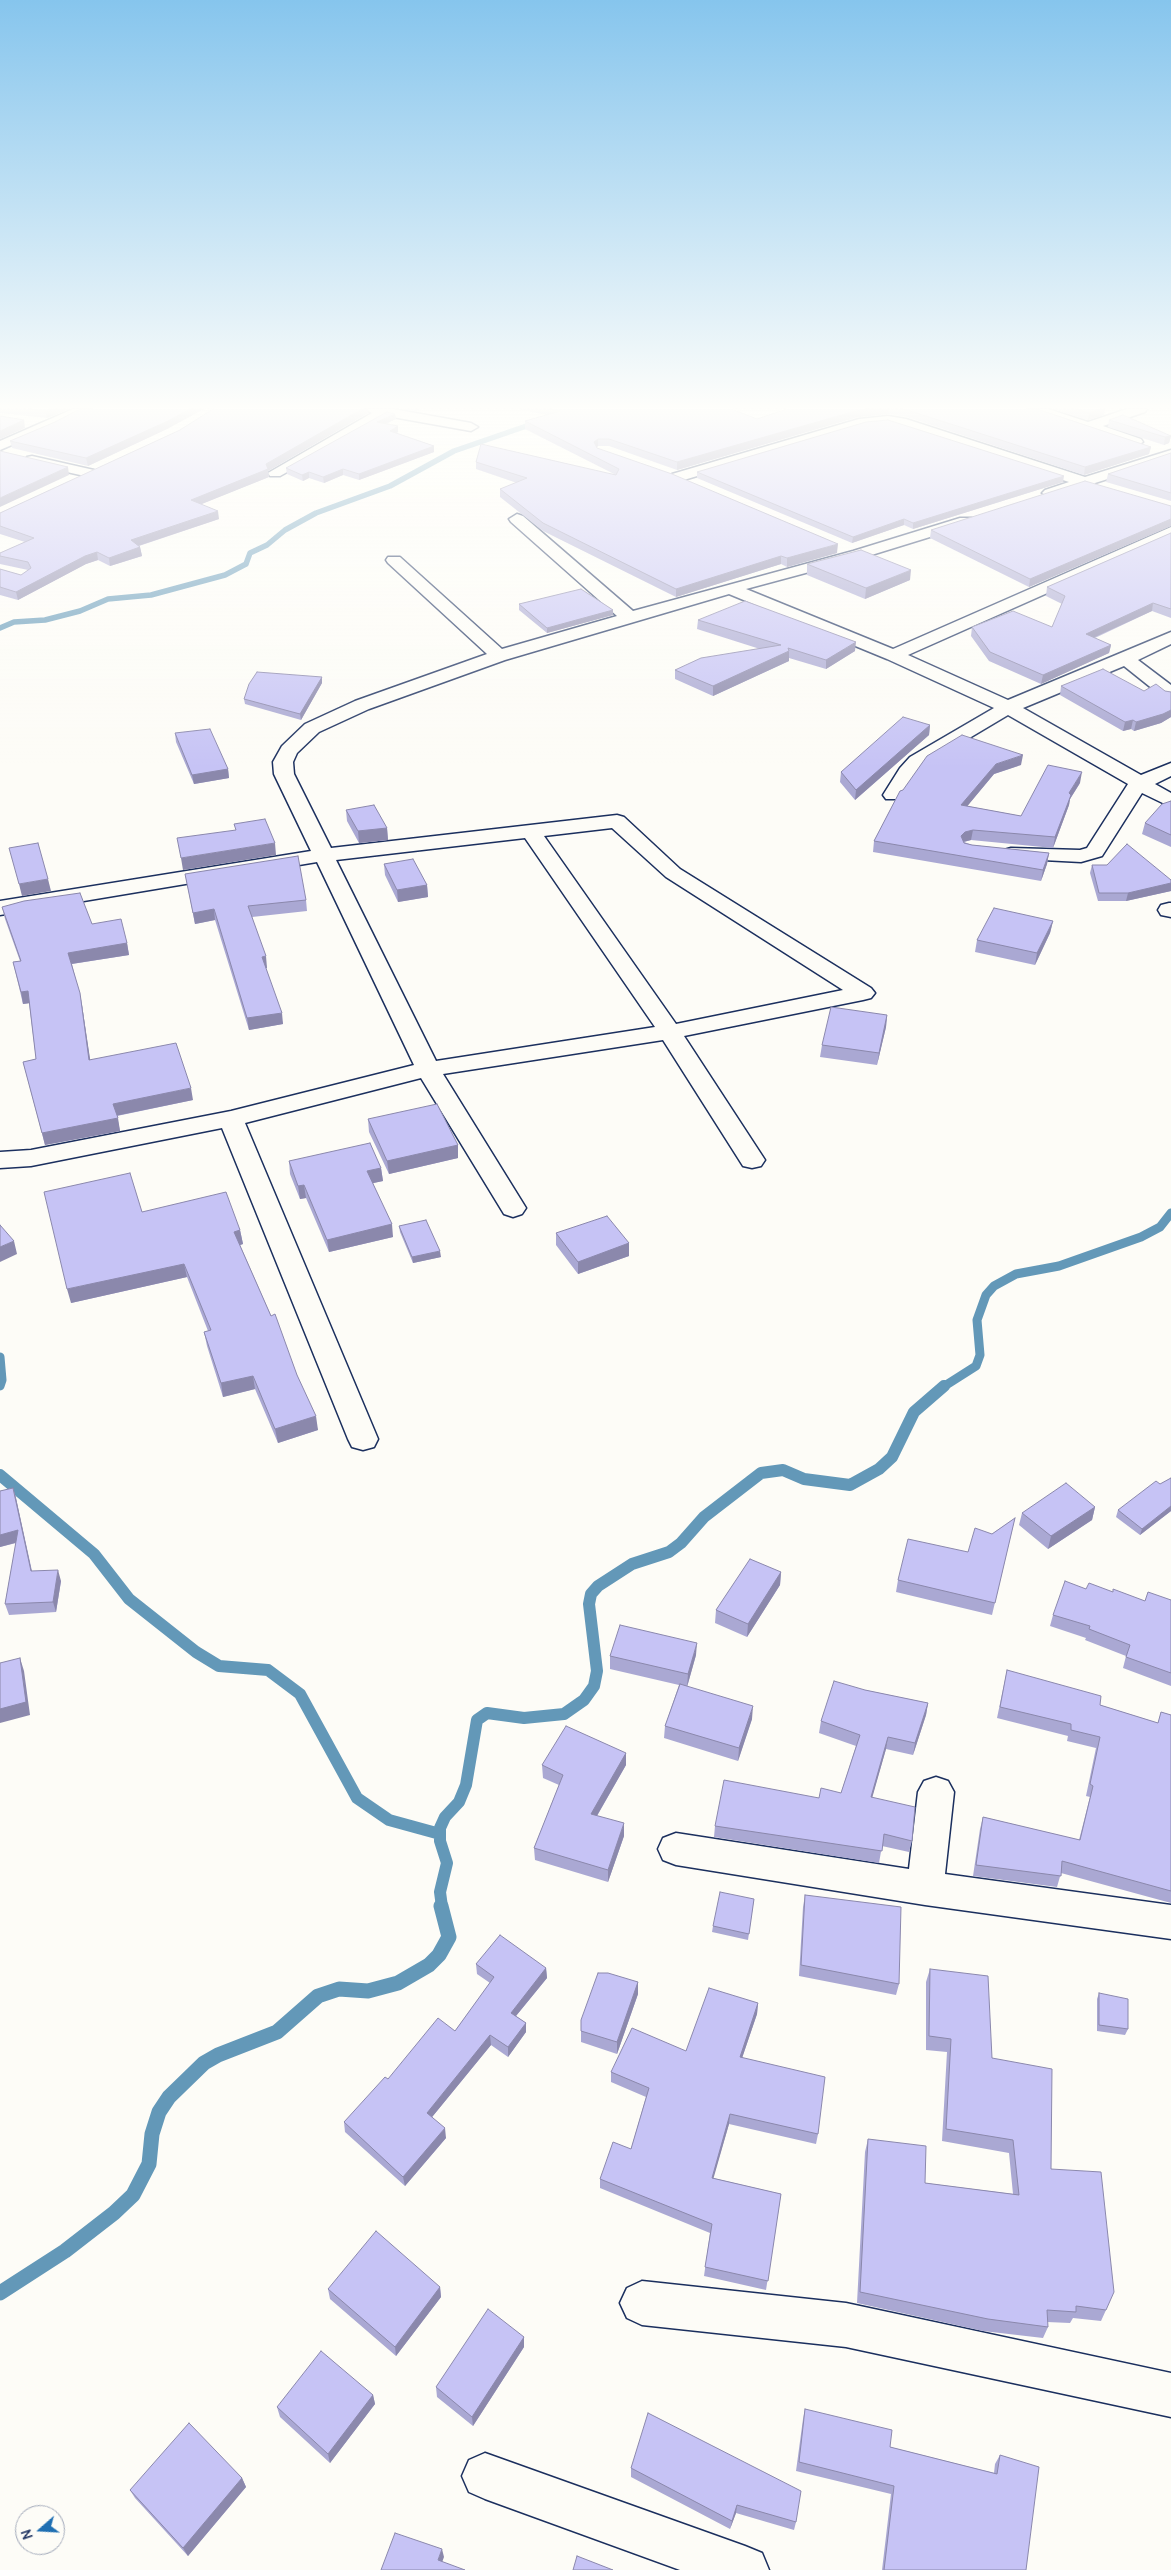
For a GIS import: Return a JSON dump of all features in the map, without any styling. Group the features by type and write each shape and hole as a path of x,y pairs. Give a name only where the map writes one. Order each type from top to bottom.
{"street":[{"path":"528,529 630,618"},
{"path":"514,1208 428,1069 284,774 283,762 289,750 299,738 312,728 362,705 499,656 730,588 859,554 939,529"},
{"path":"892,655 1171,532"},
{"path":"831,542 859,554"},
{"path":"394,560 499,656"},
{"path":"730,588 892,655 1008,707 1138,784 1171,801"},
{"path":"893,795 907,772 917,761 1008,707 1126,659 1171,637"},
{"path":"1126,659 1171,694"},
{"path":"991,851 1041,856 1088,855 1098,848 1138,784 1171,769"},
{"path":"0,908 324,855 617,821 673,873 863,993 670,1032 428,1069 231,1119 31,1158 0,1160"},
{"path":"531,832 670,1032 752,1160"},
{"path":"231,1119 363,1439"},
{"path":"925,1888 936,1792"},
{"path":"676,1848 925,1888 1171,1922"},
{"path":"642,2303 846,2325 1171,2395"},
{"path":"485,2476 745,2570"}],"building":[{"path":"8,529 164,529 131,540 140,547 109,558 97,552 85,556 16,592 0,587 0,569 21,575 31,568 28,562 0,556 0,553 34,538"},
{"path":"555,529 802,529 838,544 787,558 781,556 676,589"},
{"path":"834,529 876,529 853,537"},
{"path":"934,529 1148,529 1030,579 931,530"},
{"path":"1171,533 1171,609 1153,603 1086,634 1111,645 1043,675 990,652 972,627 1013,611 1052,627 1065,596 1047,587"},
{"path":"861,550 911,570 866,588 807,564"},
{"path":"581,589 613,610 547,628 519,604"},
{"path":"745,601 856,642 826,660 788,648 789,651 713,686 675,670 701,658 781,645 698,620"},
{"path":"1103,669 1144,691 1156,684 1165,691 1171,692 1171,710 1136,722 1133,720 1125,722 1061,686"},
{"path":"257,672 322,677 300,714 244,699 249,684"},
{"path":"903,717 930,725 856,790 841,772"},
{"path":"210,729 228,769 192,775 175,733"},
{"path":"962,735 1023,755 996,764 961,805 1021,816 1048,765 1082,772 1069,793 1071,795 1055,837 973,830 965,832 961,836 964,843 972,845 1049,853 1043,870 874,841 900,791 903,790 927,756"},
{"path":"1171,801 1171,835 1145,823 1162,804"},
{"path":"374,805 387,828 358,831 346,810"},
{"path":"265,819 275,843 181,858 177,838 236,830 234,824"},
{"path":"38,843 48,879 19,884 9,848"},
{"path":"1127,844 1171,880 1171,883 1128,893 1099,893 1092,865 1107,865"},
{"path":"298,856 306,900 248,906 266,956 262,957 282,1013 247,1018 214,909 193,913 185,874"},
{"path":"413,859 427,885 397,890 384,864"},
{"path":"80,893 92,924 121,919 127,943 68,953 80,993 89,1060 176,1043 191,1088 113,1104 118,1118 42,1133 23,1062 36,1059 28,991 21,992 13,962 21,961 2,907 24,901"},
{"path":"994,908 1053,921 1037,953 977,940"},
{"path":"831,1007 887,1015 879,1053 822,1045"},
{"path":"437,1104 458,1145 387,1161 368,1119"},
{"path":"370,1143 381,1168 367,1171 392,1224 327,1240 304,1185 298,1186 289,1161"},
{"path":"130,1173 142,1212 226,1192 240,1230 234,1232 271,1316 275,1314 297,1375 316,1416 275,1429 253,1376 221,1383 204,1332 211,1330 184,1264 67,1289 44,1192"},
{"path":"607,1216 629,1243 578,1262 556,1233"},
{"path":"426,1220 440,1251 412,1257 399,1226"},
{"path":"0,1225 14,1241 0,1247"},
{"path":"1171,1478 1171,1506 1142,1529 1118,1510 1156,1481 1160,1484"},
{"path":"1066,1483 1095,1507 1051,1536 1022,1513"},
{"path":"13,1488 31,1571 58,1570 53,1602 5,1604 18,1530 0,1535 0,1491"},
{"path":"1015,1518 995,1603 898,1580 908,1539 968,1552 975,1528 992,1534"},
{"path":"750,1559 781,1572 748,1624 716,1610"},
{"path":"1065,1581 1086,1589 1089,1583 1113,1592 1113,1589 1145,1601 1148,1592 1171,1600 1171,1673 1126,1657 1130,1645 1089,1629 1090,1626 1053,1615"},
{"path":"620,1625 697,1643 688,1674 610,1656"},
{"path":"20,1658 26,1702 0,1709 0,1663"},
{"path":"1007,1670 1101,1696 1100,1705 1158,1723 1161,1712 1171,1715 1171,1891 1062,1861 1061,1876 976,1865 983,1817 1080,1840 1093,1786 1090,1784 1100,1737 1071,1730 1071,1724 1000,1707"},
{"path":"834,1681 865,1690 928,1703 915,1743 888,1737 871,1797 915,1807 912,1841 884,1834 882,1851 715,1826 724,1780 819,1798 821,1788 841,1793 860,1735 821,1721"},
{"path":"680,1684 753,1706 739,1748 665,1726"},
{"path":"566,1726 626,1753 591,1814 624,1823 608,1870 534,1848 563,1775 542,1765"},
{"path":"720,1892 754,1899 749,1934 713,1926"},
{"path":"805,1895 901,1907 899,1984 801,1965"},
{"path":"500,1935 546,1968 511,2013 526,2023 508,2047 490,2035 427,2113 445,2128 403,2177 344,2122 385,2077 388,2079 438,2018 455,2031 494,1977 476,1964"},
{"path":"930,1969 988,1976 992,2058 1052,2069 1051,2169 1101,2172 1114,2292 1106,2310 1076,2306 1076,2312 1047,2310 1048,2327 988,2319 860,2292 868,2139 926,2146 925,2183 1019,2195 1013,2140 946,2129 951,2039 929,2036"},
{"path":"598,1973 608,1973 638,1982 617,2042 581,2031 581,2020"},
{"path":"709,1988 758,2003 740,2057 825,2077 818,2134 730,2114 712,2178 781,2194 768,2281 705,2267 712,2224 600,2179 613,2142 631,2149 649,2088 611,2072 632,2028 686,2051"},
{"path":"1099,1993 1128,1999 1128,2029 1099,2025"},
{"path":"376,2231 440,2287 395,2347 328,2289"},
{"path":"488,2309 524,2337 472,2417 436,2387"},
{"path":"321,2351 373,2395 328,2454 277,2407"},
{"path":"805,2409 892,2430 890,2447 997,2474 1000,2455 1039,2467 1026,2570 884,2570 894,2486 799,2462"},
{"path":"648,2413 801,2491 796,2522 737,2505 732,2521 631,2468"},
{"path":"189,2423 242,2478 183,2548 130,2490"},
{"path":"395,2533 442,2549 438,2560 465,2570 381,2570"},
{"path":"577,2556 613,2570 573,2570"}],"waterway":[{"path":"0,628 14,622 45,620 80,611 108,599 151,595 225,575 246,564 250,553 267,545 287,529"},
{"path":"943,1387 976,1366 980,1355 977,1320 986,1295 994,1286 1016,1274 1059,1266 1141,1237 1160,1227 1171,1213"},
{"path":"0,1357 2,1380 0,1386"},
{"path":"440,1834 440,1828 445,1817 459,1802 466,1785 477,1720 487,1713 524,1718 564,1714 584,1700 594,1686 597,1671 589,1604 591,1594 598,1586 632,1564 669,1552 681,1543 704,1517 761,1473 783,1470 804,1479 850,1485 879,1469 892,1457 914,1412 944,1386"},
{"path":"0,1475 94,1554 129,1599 196,1652 219,1666 268,1670 300,1694 357,1798 389,1820 440,1834"},
{"path":"440,1834 440,1841 447,1863 440,1892 442,1907"},
{"path":"0,2293 65,2251 114,2213 133,2195 149,2164 152,2134 159,2112 169,2097 204,2063 218,2055 277,2032 318,1996 339,1989 368,1991 398,1983 429,1965 439,1955 449,1937 441,1906"}]}
